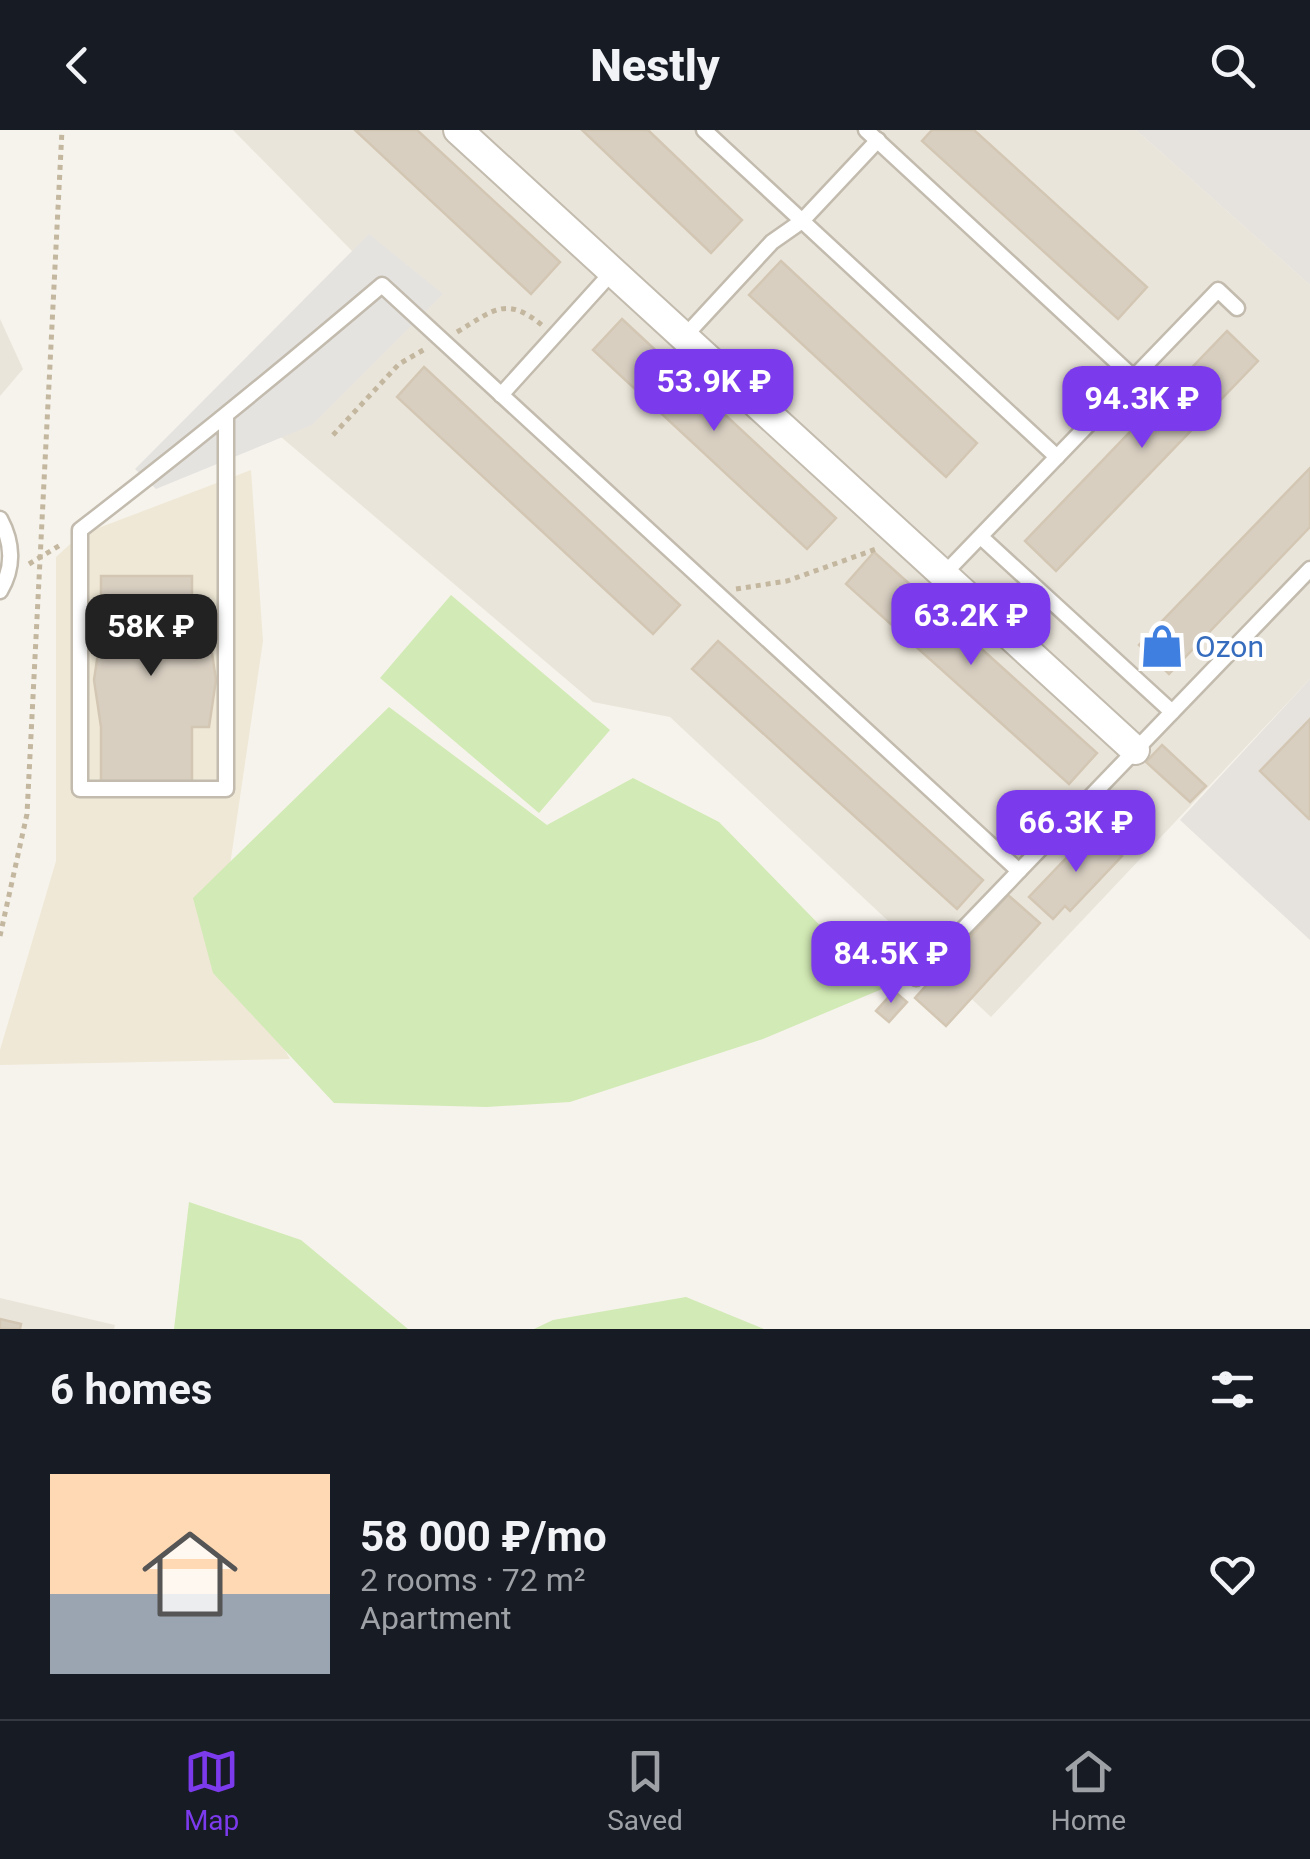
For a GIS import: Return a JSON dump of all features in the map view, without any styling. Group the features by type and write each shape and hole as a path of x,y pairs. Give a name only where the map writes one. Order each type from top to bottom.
{"street":[{"path":"458,130 1136,750"}],"lane":[{"path":"704,130 1058,457"},
{"path":"685,336 772,242 802,221 872,135 1134,378"},
{"path":"501,394 614,270"},
{"path":"226,416 226,789 80,789 80,530 226,416 382,285 1019,871"},
{"path":"944,574 1218,290 1238,308"},
{"path":"0,519 6,530 12,572 0,591"},
{"path":"981,536 1172,712"},
{"path":"916,978 1310,569"}],"path":[{"path":"0,936 27,814 62,130"},
{"path":"714,591 787,581 905,538"}],"shaded area":[{"path":"233,130 1136,130 1310,285 1310,679 991,1017 670,717 593,702 234,397 353,252"},
{"path":"1136,130 1310,130 1310,285"},
{"path":"369,234 443,294 312,425 156,489 135,469"},
{"path":"0,319 23,369 0,396"},
{"path":"251,470 263,641 219,940 290,1059 0,1065 0,1050 56,861 56,557 80,535"},
{"path":"1310,679 1310,940 1180,820"},
{"path":"0,1298 115,1325 114,1329 0,1329"}],"green space":[{"path":"451,595 610,730 539,813 380,678"},
{"path":"389,707 547,825 633,778 719,822 882,989 763,1039 570,1102 487,1107 334,1103 213,973 193,898"},
{"path":"189,1202 301,1240 408,1329 174,1329"},
{"path":"686,1297 764,1329 534,1329 553,1320"}],"building":[{"path":"355,130 417,130 560,262 531,294"},
{"path":"582,130 648,130 742,220 711,253"},
{"path":"932,130 974,130 1147,287 1118,319 922,141"},
{"path":"781,261 977,443 946,477 749,295"},
{"path":"622,319 836,518 807,549 593,350"},
{"path":"1227,331 1258,361 1056,571 1025,541"},
{"path":"424,367 680,605 653,634 397,397"},
{"path":"1310,468 1310,527 1169,674 1139,645"},
{"path":"874,552 1097,753 1069,784 846,584"},
{"path":"101,576 192,576 192,633 209,633 216,680 209,727 192,727 192,781 101,781 101,727 94,680 101,633"},
{"path":"718,641 983,880 957,909 692,669"},
{"path":"1310,719 1310,818 1309,819 1260,771"},
{"path":"1162,745 1206,786 1190,802 1146,762"},
{"path":"1093,830 1122,856 1070,911 1065,906 1053,919 1029,897"},
{"path":"1008,895 1040,923 946,1026 915,998"},
{"path":"894,991 907,1002 889,1022 876,1011"},
{"path":"0,1319 21,1324 20,1329 0,1329"}],"place":[{"name":"Ozon","path":"1162,646"}]}
